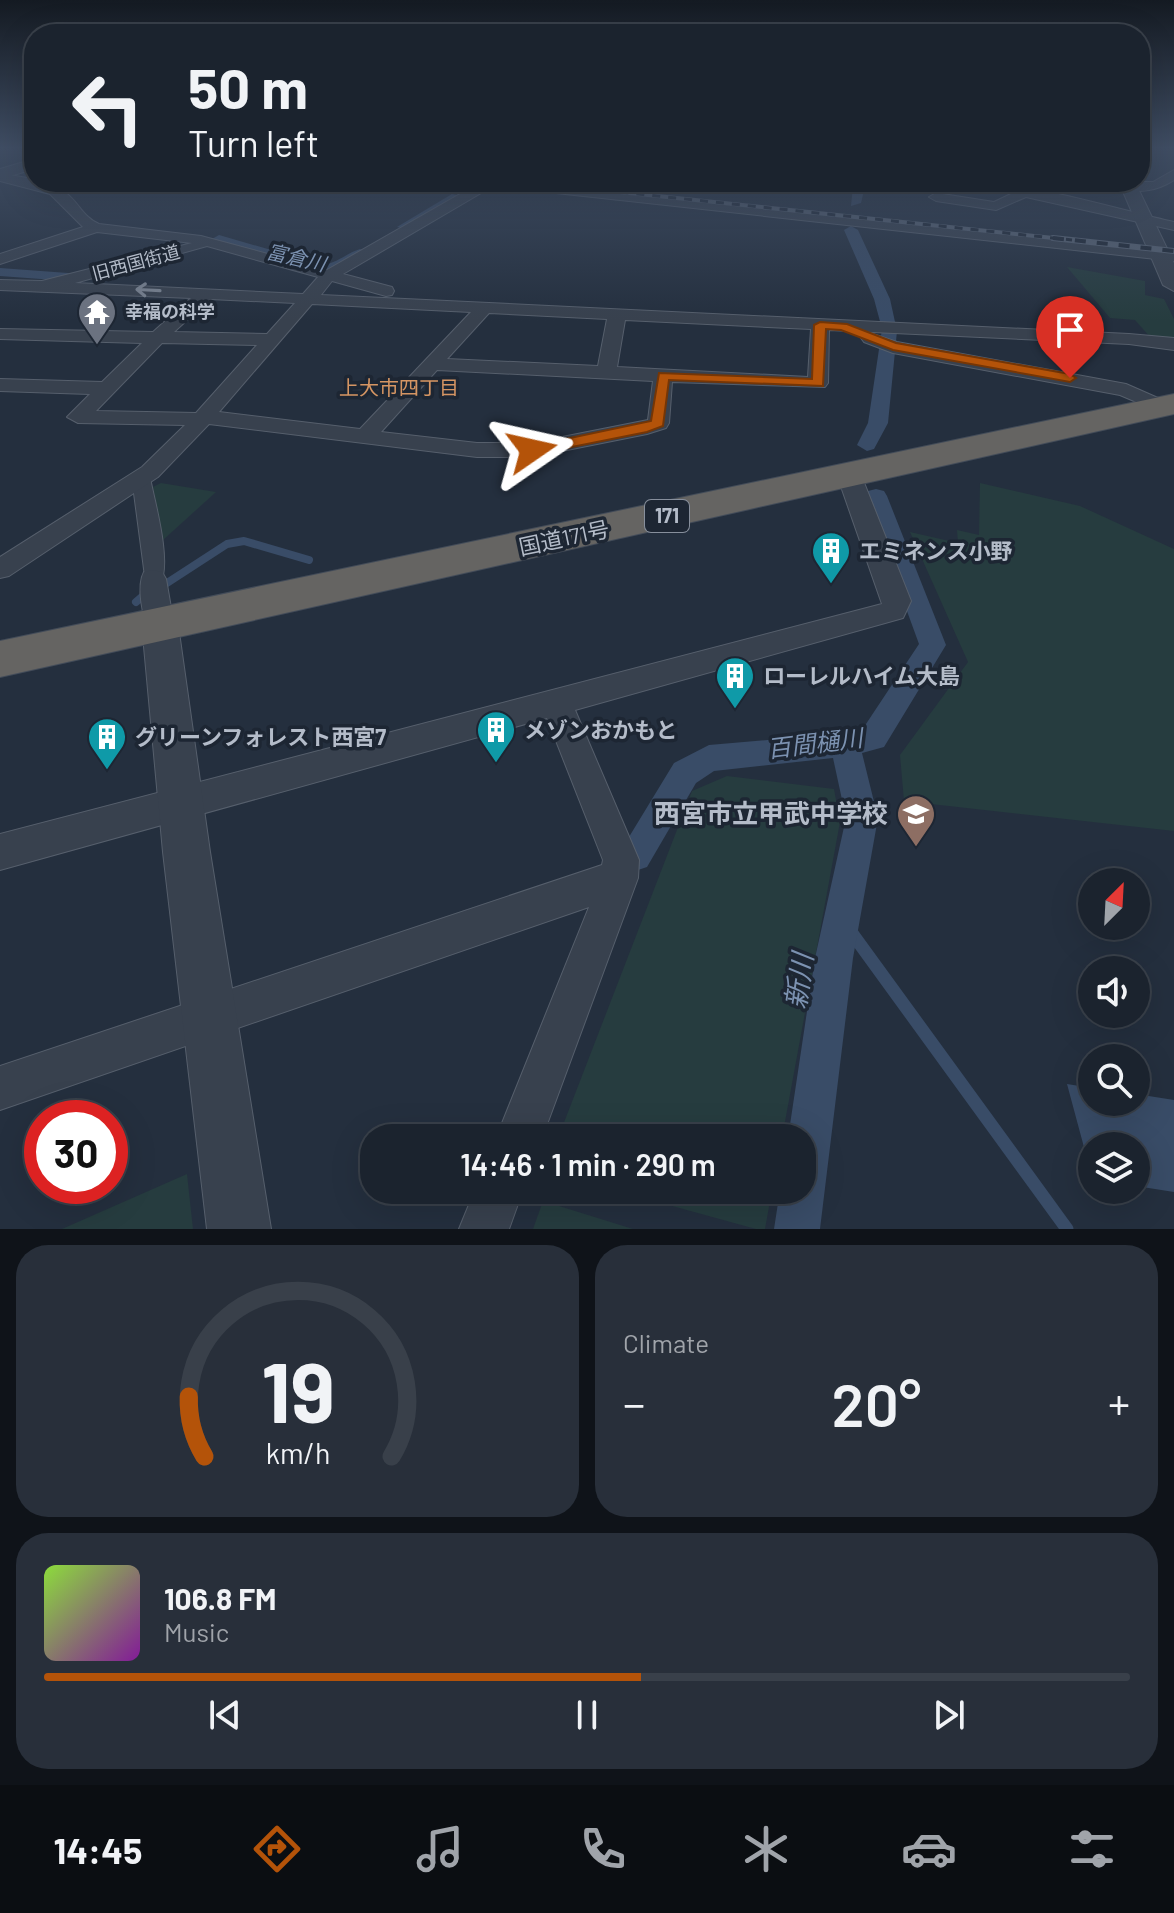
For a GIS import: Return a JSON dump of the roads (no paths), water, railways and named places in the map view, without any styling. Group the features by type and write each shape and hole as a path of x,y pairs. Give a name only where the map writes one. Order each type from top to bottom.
{"highway":[{"name":"国道171号","path":"0,659 156,602 849,475 1167,405"}],"street":[{"path":"71,206 81,223 96,228 212,243 433,304"},
{"path":"0,569 141,478 175,449 329,275 445,206"},
{"path":"592,206 647,215"},
{"path":"714,206 1165,249"},
{"path":"843,206 1165,249"},
{"path":"1088,206 1174,226"},
{"path":"1138,206 1165,249 1174,285"},
{"path":"794,231 833,230 867,223"},
{"path":"0,259 96,228"},
{"path":"83,277 60,272 149,234"},
{"name":"旧西国街道","path":"0,285 42,286 212,243"},
{"path":"42,286 486,306 1129,339 1174,344"},
{"path":"207,293 78,417 203,418 477,450 532,450 647,428 658,423 663,376"},
{"path":"365,437 486,306"},
{"path":"606,373 617,314"},
{"path":"433,364 818,383 820,325"},
{"path":"843,326 888,345 1126,390 1167,405"},
{"path":"0,334 272,340"},
{"path":"0,385 105,388"},
{"path":"0,852 893,611 897,601 849,475"},
{"path":"141,478 153,549 178,802 211,1015 239,1229"},
{"path":"524,1124 619,878 621,860 556,702"},
{"path":"0,1088 619,878"},
{"path":"484,1229 494,1204"}],"water":[{"path":"1067,1084 1078,1086 1078,1116 1150,1116 1150,1096 1174,1100 1174,1192 1150,1188 1150,1132 1080,1132"}],"waterway":[{"name":"富倉川","path":"404,227 438,206"},
{"name":"百間樋川","path":"851,230 882,299 888,326"},
{"name":"富倉川","path":"219,239 322,269 334,268 360,253"},
{"name":"富倉川","path":"0,272 68,277"},
{"name":"百間樋川","path":"867,445 878,423 889,331"},
{"name":"百間樋川","path":"635,855 685,773 709,758 802,750 873,738 933,645 876,496"},
{"path":"167,583 227,544 244,541 309,560"},
{"path":"136,602 143,596"},
{"name":"新川","path":"797,1229 834,958 862,818 845,744"},
{"name":"新川","path":"842,919 848,927"},
{"path":"846,925 1067,1229"}],"railway":[{"path":"755,206 1072,240"},
{"path":"1053,238 1174,251"}],"place":[{"name":"幸福の科学","path":"97,346"},
{"name":"エミネンス小野","path":"831,585"},
{"name":"ローレルハイム大島","path":"735,710"},
{"name":"メゾンおかもと","path":"496,764"},
{"name":"グリーンフォレスト西宮7","path":"107,771"},
{"name":"西宮市立甲武中学校","path":"916,848"}],"district":[{"name":"上大市四丁目","path":"399,388"}]}
